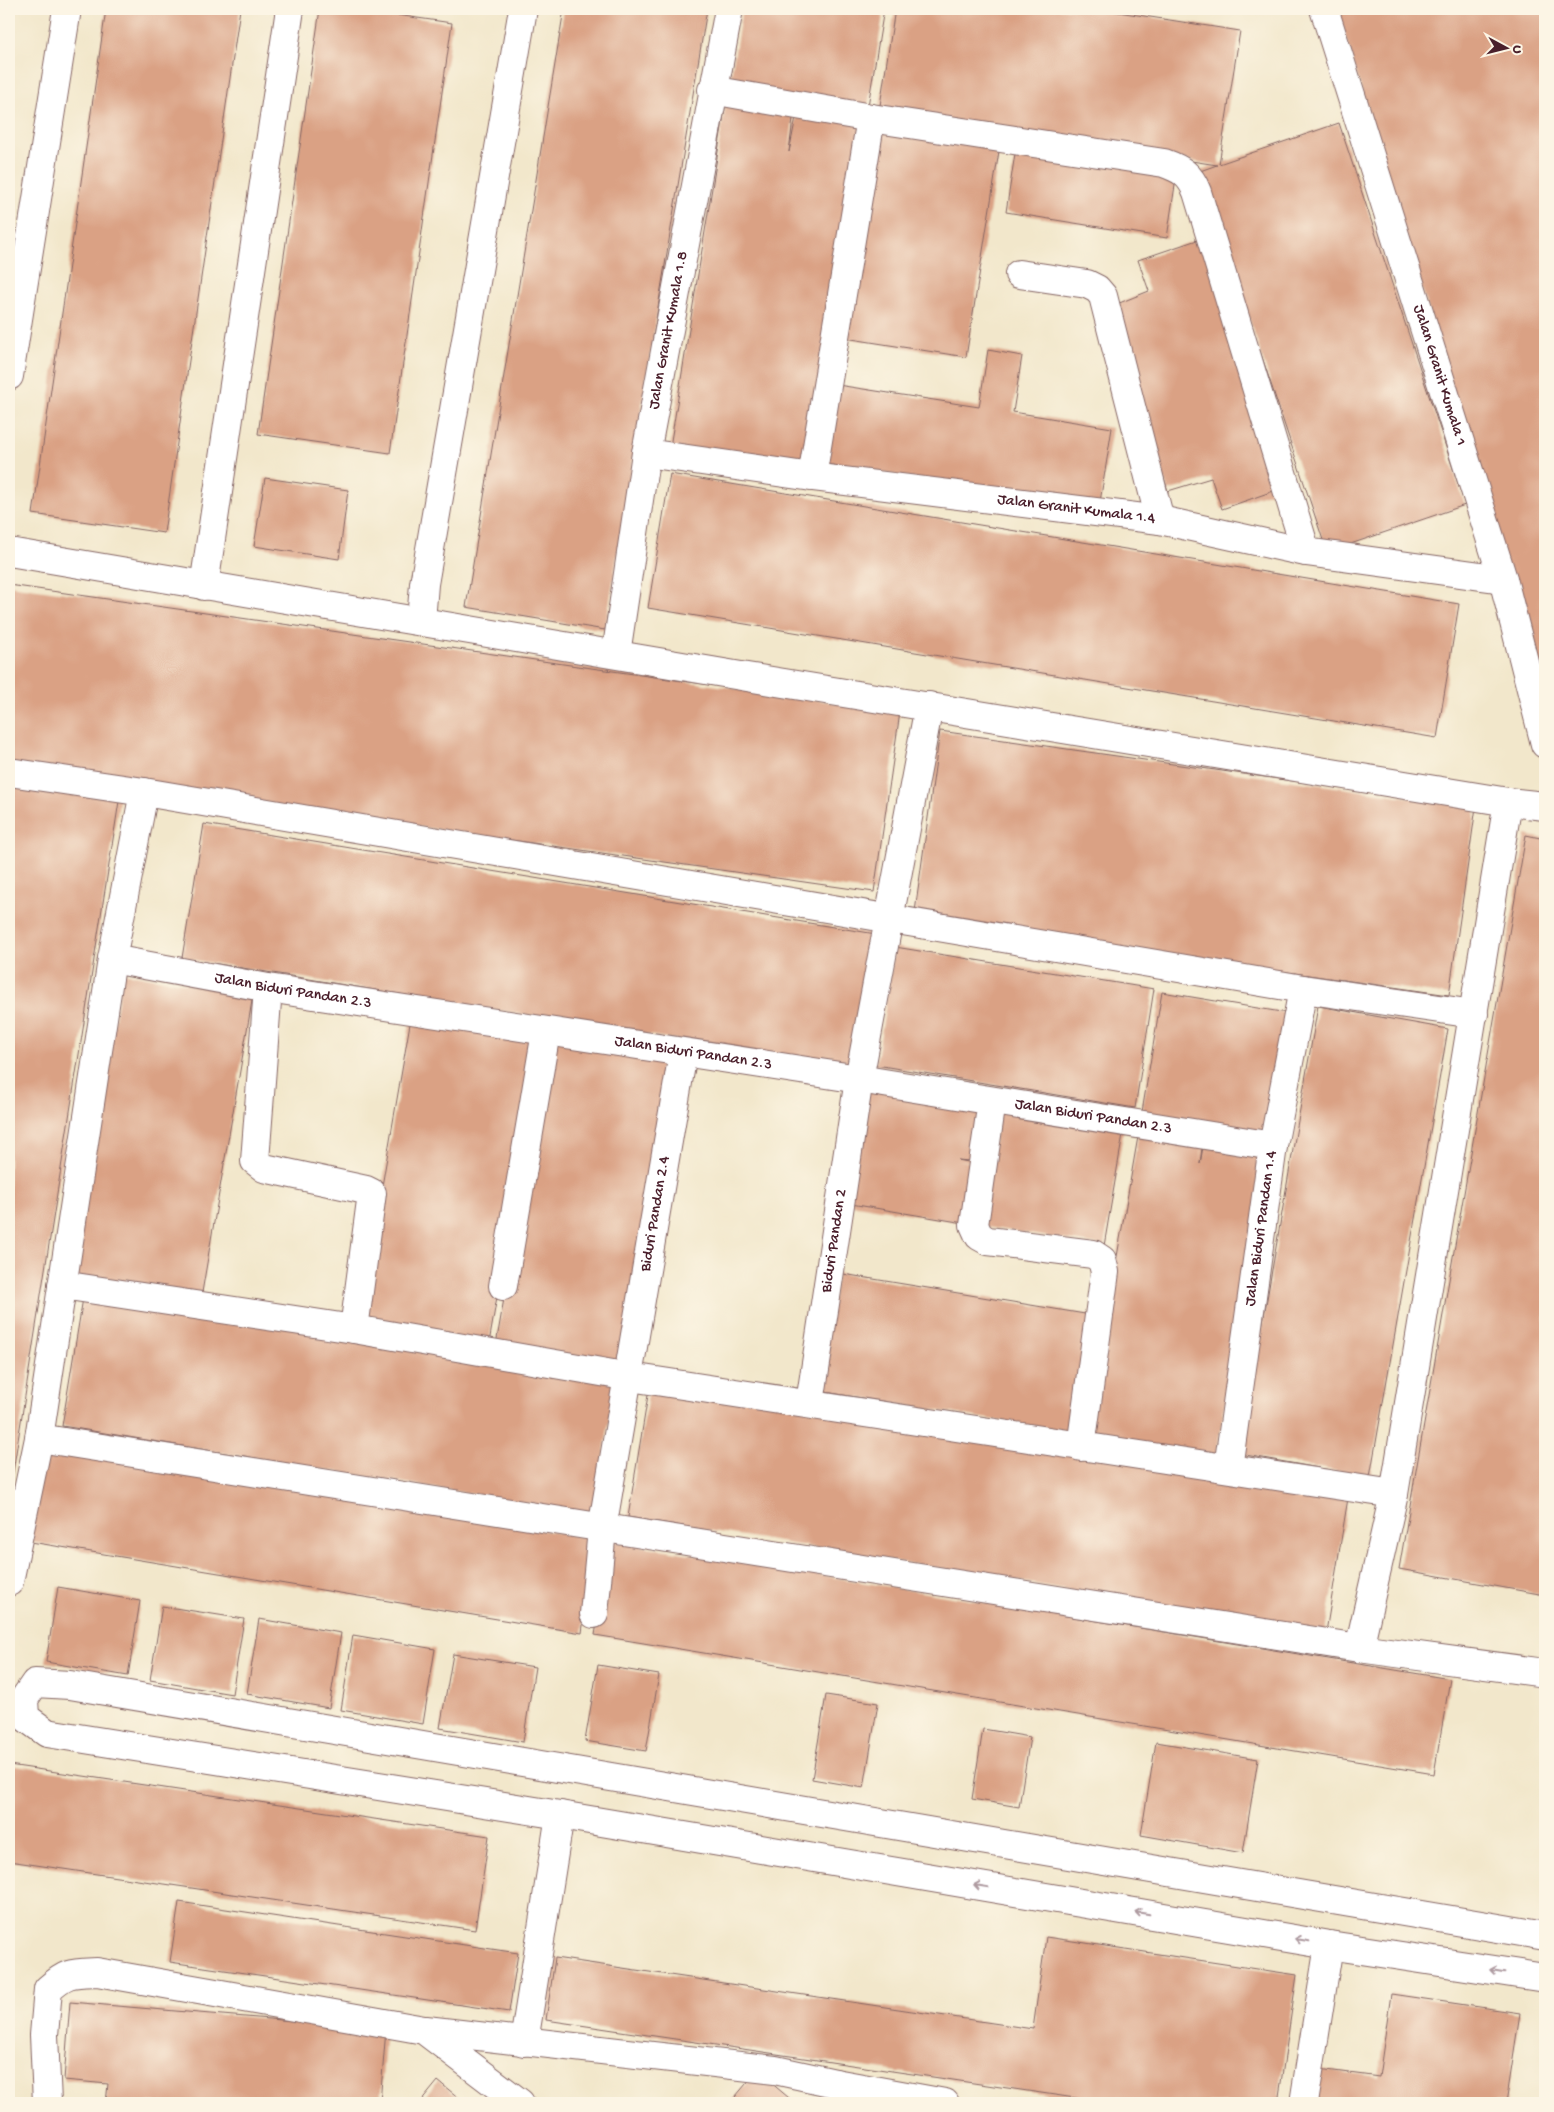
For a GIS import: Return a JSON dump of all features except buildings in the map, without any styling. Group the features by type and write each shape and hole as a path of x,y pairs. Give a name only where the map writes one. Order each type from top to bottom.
{"street":[{"path":"9,376 67,9"},
{"path":"204,586 290,9"},
{"path":"421,621 424,584 524,9"},
{"name":"Jalan Granit Kumala 1.8","path":"616,654 646,453 712,90 729,9"},
{"name":"Jalan Granit Kumala 1","path":"1324,9 1503,579 1545,744"},
{"path":"712,90 1180,168 1189,175 1197,192 1306,552"},
{"path":"812,477 872,118"},
{"path":"1018,274 1088,284 1097,288 1103,296 1160,520"},
{"name":"Jalan Granit Kumala 1.4","path":"646,453 812,477 1160,520 1306,552 1503,579"},
{"path":"9,552 747,677 1508,802 1545,806"},
{"name":"Biduri Pandan 2","path":"810,1403 859,1078 891,920 929,706"},
{"path":"9,772 144,792 891,920 1302,988 1474,1014"},
{"path":"9,1582 39,1438 112,959 144,792"},
{"path":"1359,1648 1394,1494 1508,802"},
{"name":"Jalan Biduri Pandan 2.3","path":"112,959 268,988 546,1032 859,1078 1273,1146"},
{"path":"268,988 255,1161 264,1168 366,1190 372,1193 354,1329"},
{"name":"Jalan Biduri Pandan 1.4","path":"1228,1468 1273,1146 1302,988"},
{"path":"503,1286 546,1032"},
{"name":"Biduri Pandan 2.4","path":"594,1614 602,1529 630,1377 684,1053"},
{"path":"992,1101 974,1225 978,1236 988,1241 1093,1254 1102,1260 1105,1272 1081,1447"},
{"path":"62,1285 354,1329 630,1377 810,1403 1081,1447 1394,1494"},
{"path":"39,1438 1359,1648 1545,1673"},
{"path":"1545,1936 70,1685 35,1683 24,1699 24,1717 47,1733 560,1815 1329,1945 1545,1978"},
{"path":"524,2042 560,1815"},
{"path":"1304,2103 1329,1945"},
{"path":"47,2103 44,2035 48,1989 62,1976 74,1973 97,1972 424,2030 775,2070 945,2103"},
{"path":"424,2030 520,2103"},
{"path":"835,2083 858,2103"}]}
